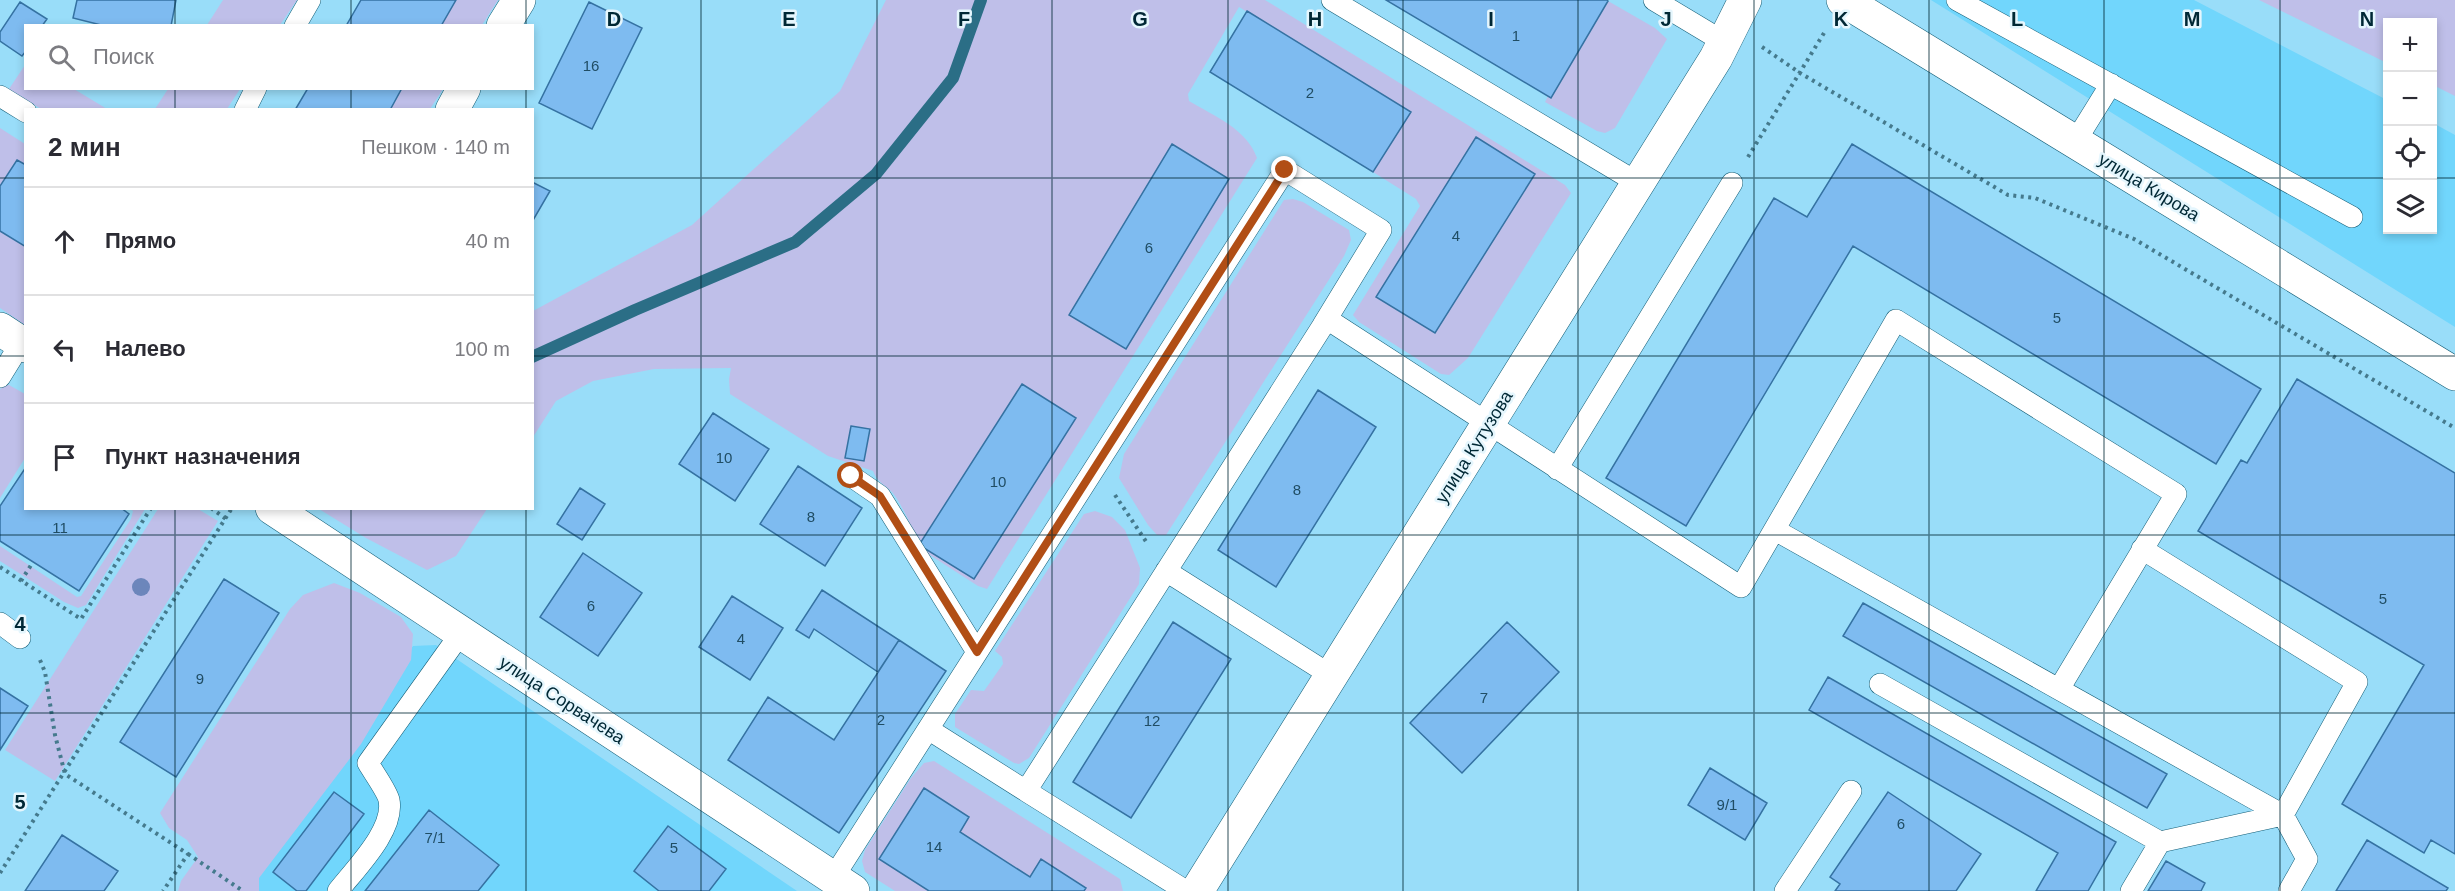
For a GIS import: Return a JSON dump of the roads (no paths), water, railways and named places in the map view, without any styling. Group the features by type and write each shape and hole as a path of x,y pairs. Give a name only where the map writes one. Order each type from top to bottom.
{"street":[{"path":"504,24 519,0"},
{"name":"улица Кутузова","path":"1197,891 1638,183 1738,41 1745,0"},
{"name":"улица Кирова","path":"1843,0 2455,374"},
{"path":"453,108 463,90"},
{"name":"улица Сорвачева","path":"275,510 843,884"}],"lane":[{"path":"296,24 310,0"},
{"path":"1332,0 1638,183"},
{"path":"1654,0 1738,41"},
{"path":"1957,0 2352,217"},
{"path":"2076,142 2111,84"},
{"path":"246,108 255,90"},
{"path":"0,96 24,111"},
{"path":"843,884 928,729 1285,170 1382,230 1026,791"},
{"path":"1557,469 1732,183"},
{"path":"1323,325 1327,319 1741,587 1896,320 2176,494 2059,689"},
{"path":"0,377 16,340"},
{"path":"851,476 880,496 977,652"},
{"path":"1774,530 2283,814 2307,860 2289,891"},
{"path":"1880,684 2160,842 2283,814 2357,682 2142,549"},
{"path":"1166,571 1332,676"},
{"path":"0,623 20,638"},
{"path":"338,891 381,835 388,817 389,799 368,763 461,633"},
{"path":"928,729 1186,891"},
{"path":"1785,891 1851,791"},
{"path":"2131,891 2160,842"}],"waterway":[{"path":"534,356 795,242 876,174 953,78 981,0"}]}
